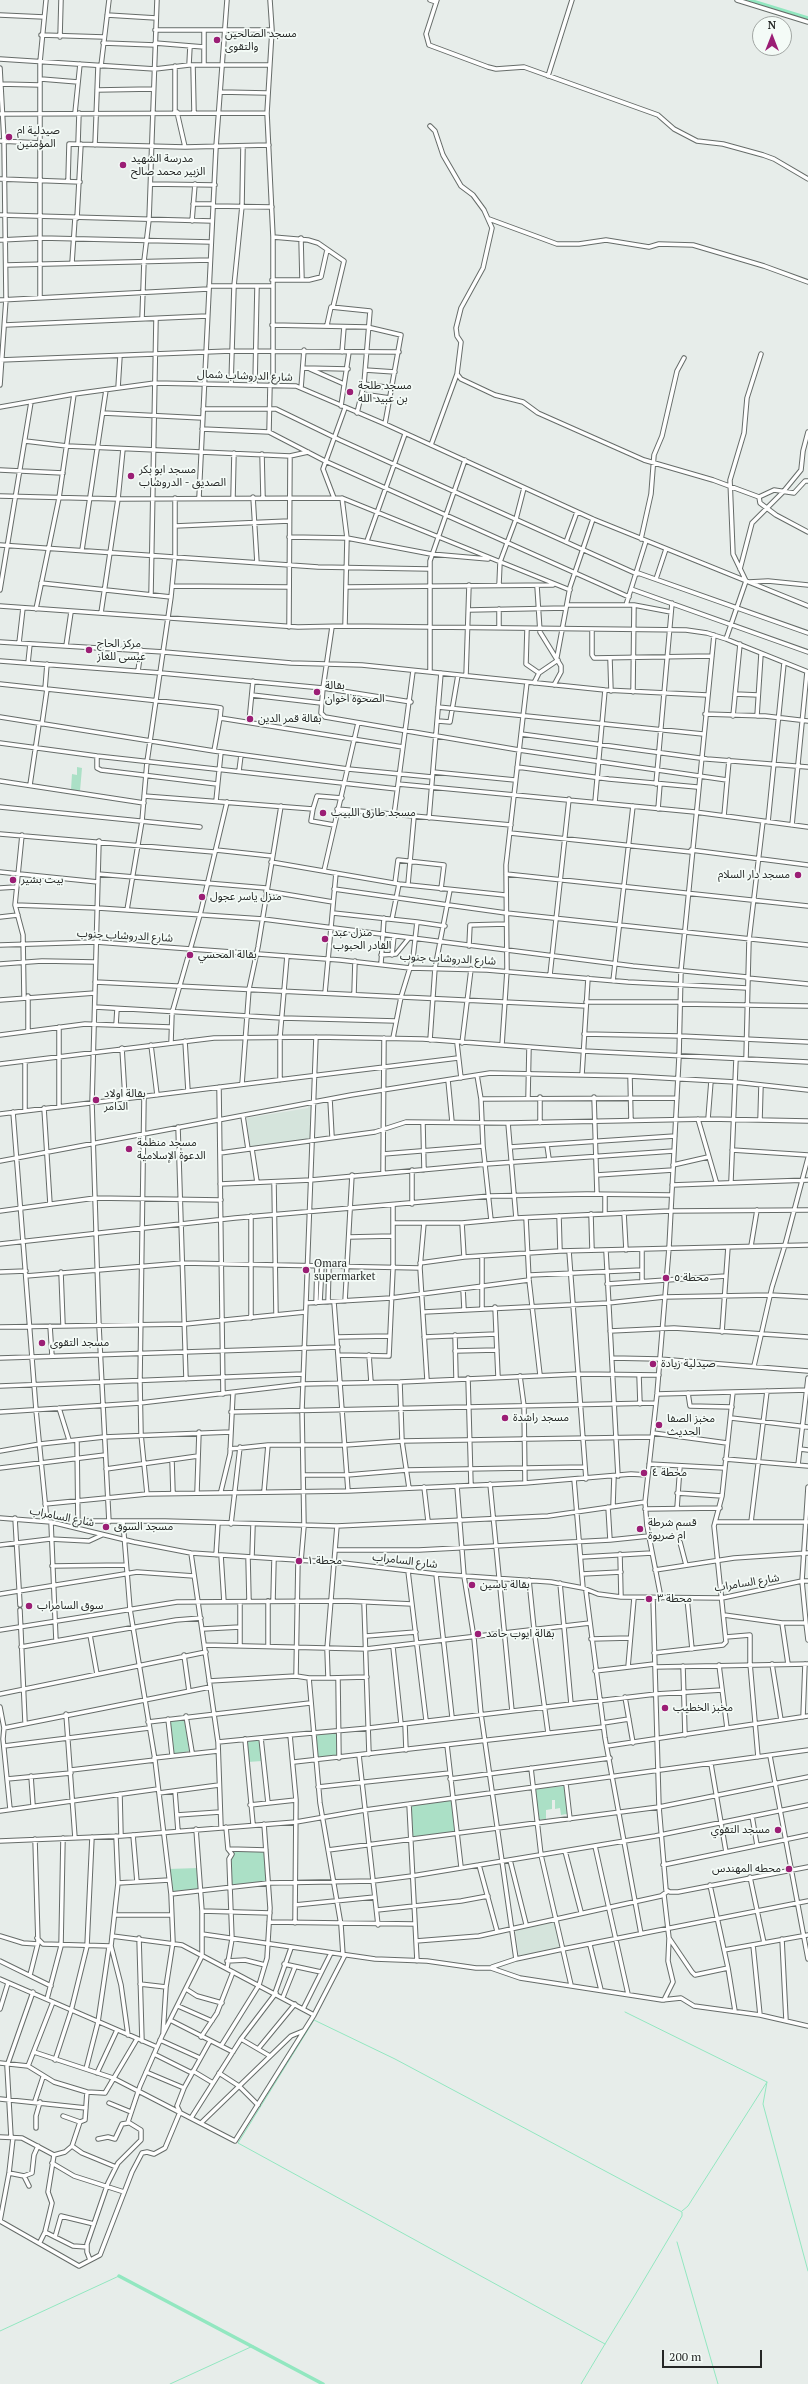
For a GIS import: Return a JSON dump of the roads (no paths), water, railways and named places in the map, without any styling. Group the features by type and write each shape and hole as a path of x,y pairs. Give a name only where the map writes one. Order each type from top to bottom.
{"street":[{"path":"40,298 40,62 41,35 46,0"},
{"path":"60,37 61,0"},
{"path":"95,144 97,90 109,0"},
{"path":"142,319 144,261 149,220 152,146 151,112 155,69 157,0"},
{"path":"199,498 216,146 220,112 221,65 227,0"},
{"path":"268,432 272,385 273,237 267,113 268,65 272,30 270,0"},
{"path":"430,0 437,1 426,34 429,45 488,67 496,69 524,68 548,76 658,115 674,129 697,141 723,144 774,159 808,179"},
{"path":"548,76 572,0"},
{"path":"737,0 808,22"},
{"path":"0,15 44,17"},
{"path":"107,15 156,18"},
{"path":"155,30 272,30"},
{"path":"204,30 204,65"},
{"path":"41,35 60,37 81,35 104,37"},
{"path":"103,43 204,47"},
{"path":"190,46 194,112"},
{"path":"0,59 155,69 191,65 268,65"},
{"path":"72,263 80,182 77,113 80,64"},
{"path":"175,66 176,112 184,147"},
{"path":"0,68 6,240 6,300 0,385"},
{"path":"41,79 78,82"},
{"path":"0,84 40,85"},
{"path":"97,90 153,89"},
{"path":"220,92 267,93"},
{"path":"2,114 151,112 267,113"},
{"path":"430,126 435,131 443,155 461,186 473,195 492,228 482,268 460,308 456,328 457,336 461,342 457,374 431,445"},
{"path":"2,141 41,143"},
{"path":"68,181 68,145 95,144 184,147 269,145"},
{"path":"231,384 234,286 242,206 243,146"},
{"path":"0,179 80,182"},
{"path":"150,184 215,185"},
{"path":"192,220 195,184"},
{"path":"193,204 272,207"},
{"path":"0,215 212,221"},
{"path":"488,219 507,224 557,244 579,244 606,240 649,247 659,244 693,246 764,266 808,282"},
{"path":"273,237 301,238 318,243 345,262 333,307 330,308 327,325"},
{"path":"0,240 41,238 146,242 211,242"},
{"path":"301,238 302,280"},
{"path":"272,280 312,280 322,277 327,250"},
{"path":"6,265 210,260"},
{"path":"0,274 5,274"},
{"path":"0,300 143,293 234,286 272,286"},
{"path":"255,384 257,287"},
{"path":"333,307 368,309 364,384 357,413"},
{"path":"3,327 207,316"},
{"path":"151,595 156,415 156,319"},
{"path":"272,325 367,327 401,335 385,424"},
{"path":"342,352 344,327"},
{"path":"1,359 231,351 304,350 399,352"},
{"path":"302,388 304,350"},
{"path":"341,406 348,369 349,352"},
{"path":"747,581 733,554 729,498 734,463 744,433 747,398 760,354"},
{"path":"118,388 120,356"},
{"path":"641,539 651,494 654,455 662,436 665,417 673,394 674,380 684,358"},
{"path":"303,368 348,369"},
{"path":"309,368 344,384"},
{"path":"365,370 395,372"},
{"path":"457,374 461,379 495,395 523,402 538,413 654,463 758,497 774,490 783,493 794,493 805,481 808,481"},
{"name":"شارع الدروشاب شمال","path":"0,407 74,394 155,383 255,384 302,388 475,464 593,519 808,606"},
{"path":"364,384 392,388"},
{"path":"82,550 106,390"},
{"path":"36,609 58,498 74,394"},
{"path":"362,394 390,398"},
{"path":"0,590 31,402"},
{"path":"334,498 324,472 325,461 345,408"},
{"path":"203,409 276,409 581,550 637,573 656,578 808,633"},
{"path":"103,413 202,418"},
{"path":"202,428 268,432 325,461 629,597"},
{"path":"740,569 751,525 756,517 783,493 801,470 803,451 808,432"},
{"path":"367,541 406,434"},
{"path":"25,441 98,448 201,451 290,456 308,452"},
{"path":"101,613 118,499 123,449"},
{"path":"233,498 234,453"},
{"path":"262,454 263,497"},
{"path":"290,456 290,627"},
{"path":"430,672 429,569 431,554 466,460"},
{"path":"0,470 62,473"},
{"path":"499,585 500,562 516,519 524,488"},
{"path":"0,496 118,499 253,497 342,498 570,590"},
{"path":"253,497 257,563"},
{"path":"758,497 760,503 766,508 808,532"},
{"path":"127,910 142,821 145,774 171,597 175,556 175,498"},
{"path":"342,498 348,538 345,626"},
{"path":"566,542 577,512"},
{"path":"534,683 539,673 558,659 574,573 593,519"},
{"path":"174,526 289,521"},
{"path":"289,538 348,538 431,554 491,559"},
{"path":"626,604 646,541"},
{"path":"0,544 318,567 429,569"},
{"path":"656,578 666,549"},
{"path":"747,581 768,581 808,585"},
{"path":"726,639 747,581"},
{"path":"41,583 171,597"},
{"path":"346,587 430,585 557,585"},
{"path":"466,676 469,585"},
{"path":"172,586 289,587"},
{"path":"537,586 539,629 558,659 561,669 554,685"},
{"path":"631,588 808,652"},
{"path":"658,808 657,771 672,603"},
{"path":"469,610 634,604 672,612"},
{"path":"633,692 635,629 634,604"},
{"path":"0,606 290,627 332,628 345,626 527,629 670,629 714,635 808,672 792,825"},
{"path":"19,643 23,608"},
{"path":"499,609 499,628"},
{"path":"66,646 71,612"},
{"path":"332,628 321,703 322,716 405,732 657,771 727,780"},
{"path":"527,629 526,664 539,673"},
{"path":"592,629 592,657 634,658 712,656"},
{"path":"661,1598 649,1536 645,1502 657,1394 669,1248 680,1036 680,984 684,931 698,776 714,635"},
{"path":"0,642 141,650 430,672 611,691 707,695"},
{"path":"28,663 30,644"},
{"path":"733,716 740,644"},
{"path":"138,671 141,650"},
{"path":"756,716 761,654"},
{"path":"610,658 611,691"},
{"path":"0,661 253,681 323,688 411,702"},
{"path":"768,822 784,663"},
{"path":"30,785 46,689 47,664"},
{"path":"394,815 405,732 411,702 413,671"},
{"path":"429,818 437,736 441,673"},
{"path":"438,721 450,722 458,675"},
{"path":"249,722 253,681"},
{"path":"502,1045 507,971 505,895 506,874 513,796 527,682"},
{"path":"0,684 156,699 219,708 221,710 214,752"},
{"path":"595,802 605,690"},
{"path":"735,694 758,696"},
{"path":"252,695 321,703"},
{"path":"438,706 602,722 703,734"},
{"path":"705,714 779,717 808,721"},
{"path":"0,718 214,752 348,769 432,777"},
{"path":"220,718 403,747"},
{"path":"324,871 337,810 345,785 358,723"},
{"path":"521,734 700,758 808,767"},
{"path":"0,743 345,785 397,789"},
{"path":"216,801 221,752"},
{"path":"239,771 241,755"},
{"path":"97,756 97,768 218,784"},
{"path":"724,816 729,760"},
{"path":"517,767 598,778 698,787"},
{"path":"433,772 515,780"},
{"path":"0,781 144,803"},
{"path":"398,784 513,796 569,799 658,808 808,827"},
{"path":"144,796 313,809"},
{"path":"334,824 311,821 317,796 342,798"},
{"path":"550,975 569,799"},
{"path":"171,1043 170,1027 172,1013 189,949 200,916 227,802"},
{"path":"242,1084 250,989 281,806"},
{"path":"613,981 633,806"},
{"path":"0,807 200,827"},
{"path":"337,810 511,825"},
{"path":"408,884 414,817"},
{"path":"746,1059 748,1004 747,978 763,822"},
{"path":"510,833 628,846 691,851 808,865"},
{"path":"0,834 272,856"},
{"path":"22,835 15,905 24,944 28,1031"},
{"path":"99,841 92,1103 100,1354 109,1522"},
{"path":"392,919 396,897 398,860 444,865 440,889"},
{"path":"271,862 397,884 505,895"},
{"path":"0,872 98,882"},
{"path":"325,993 336,873"},
{"path":"98,874 266,889 333,902"},
{"path":"506,874 688,892 808,906"},
{"path":"0,888 16,887"},
{"path":"334,889 448,905 620,926 684,931 750,940 808,945"},
{"path":"430,1040 436,968 445,926 450,890"},
{"path":"15,905 98,908 263,919 330,929 382,934 469,946 808,984"},
{"path":"333,913 445,926"},
{"path":"0,917 18,915"},
{"path":"381,964 381,941 384,918"},
{"path":"393,1038 401,997 410,968 416,939 417,922"},
{"path":"469,946 471,925 506,924"},
{"path":"392,956 392,943 394,936"},
{"path":"381,955 392,956 399,951 409,938"},
{"path":"381,941 392,943"},
{"name":"شارع الدروشاب جنوب","path":"0,945 96,942 355,961 410,968 507,971 613,981 747,988"},
{"path":"280,1080 280,1037 287,956"},
{"path":"0,964 24,961 95,962"},
{"path":"354,994 355,961"},
{"path":"462,1043 471,969"},
{"path":"582,1074 588,978"},
{"path":"95,982 401,997 586,1004 680,1003 808,1006"},
{"path":"0,1000 95,993"},
{"path":"95,1008 282,1018 396,1021"},
{"path":"116,1025 117,1009"},
{"path":"0,1035 94,1024 170,1027"},
{"path":"59,1027 59,1107"},
{"path":"584,1034 680,1036 808,1042"},
{"path":"0,1064 214,1038 280,1037 393,1038 679,1057 808,1062"},
{"path":"296,1676 298,1648 299,1560 304,1526 302,1410 311,1180 312,1103 316,1037"},
{"path":"383,1173 382,1096 384,1091 384,1038"},
{"path":"185,1041 188,1091"},
{"path":"457,1043 461,1078"},
{"path":"151,1045 157,1095"},
{"path":"528,1098 527,1073 529,1047"},
{"path":"122,1048 125,1098"},
{"path":"0,1114 458,1058"},
{"path":"732,1181 736,1059"},
{"path":"25,1061 25,1111"},
{"path":"0,1161 178,1127 477,1075 527,1073 630,1076 678,1080 735,1082 808,1090"},
{"path":"477,1075 481,1099 483,1146 490,1196 491,1220"},
{"path":"630,1076 631,1120"},
{"path":"448,1080 452,1122"},
{"path":"708,1119 711,1081"},
{"path":"760,1120 762,1085"},
{"path":"219,1087 223,1394"},
{"path":"144,1097 141,1198 140,1402 141,1434 147,1494"},
{"path":"481,1099 540,1097 677,1098"},
{"path":"540,1097 540,1123"},
{"path":"594,1097 597,1194"},
{"path":"330,1100 332,1137"},
{"path":"44,1108 50,1204"},
{"path":"13,1112 36,1410 49,1521 56,1641"},
{"path":"242,1116 257,1182"},
{"path":"220,1153 312,1141 382,1129 406,1122 540,1123 676,1119 808,1121"},
{"path":"698,1119 708,1158 716,1181"},
{"path":"423,1123 424,1170"},
{"path":"508,1123 516,1218"},
{"path":"178,1127 186,1379"},
{"path":"510,1147 675,1136"},
{"path":"547,1145 549,1159"},
{"path":"383,1154 424,1152 483,1146"},
{"path":"732,1150 808,1156 785,1245 770,1295 754,1366"},
{"path":"220,1184 311,1180 352,1175 511,1162 674,1151"},
{"path":"673,1165 708,1158"},
{"path":"412,1170 412,1204"},
{"path":"597,1175 673,1170"},
{"path":"345,1301 352,1175"},
{"path":"672,1185 716,1181 808,1180"},
{"path":"274,1182 276,1315"},
{"path":"0,1244 251,1216 412,1204 490,1196 597,1194 671,1195"},
{"path":"605,1195 605,1213"},
{"path":"0,1211 95,1198 221,1200"},
{"path":"339,1355 388,1356 393,1269 394,1205"},
{"path":"751,1246 757,1210"},
{"path":"394,1223 462,1223 516,1218 605,1213 808,1210"},
{"path":"624,1213 626,1250"},
{"path":"591,1214 592,1250"},
{"path":"251,1216 251,1318"},
{"path":"559,1216 560,1251"},
{"path":"526,1218 530,1275 529,1280 540,1375"},
{"path":"424,1223 420,1268 423,1294 427,1380"},
{"path":"462,1223 464,1257"},
{"path":"349,1237 393,1236"},
{"path":"420,1263 464,1257 560,1251 808,1245"},
{"path":"722,1332 728,1247"},
{"path":"642,1250 642,1281"},
{"path":"569,1251 586,1479"},
{"path":"606,1251 617,1437 616,1476 613,1506"},
{"path":"482,1256 482,1308"},
{"path":"26,1276 183,1263 221,1265 322,1265 393,1269 420,1268"},
{"path":"317,1265 316,1289 318,1302"},
{"path":"318,1302 322,1287 322,1265"},
{"path":"328,1302 329,1266"},
{"path":"530,1275 642,1270"},
{"path":"0,1272 26,1271"},
{"path":"62,1272 63,1325"},
{"path":"307,1274 329,1272"},
{"path":"607,1284 726,1276"},
{"path":"306,1303 391,1298 529,1280"},
{"path":"306,1290 322,1287"},
{"path":"464,1289 464,1309"},
{"path":"424,1312 495,1307 608,1303 664,1297 770,1295 808,1297"},
{"path":"334,1302 338,1337 348,1491"},
{"path":"495,1307 498,1377"},
{"path":"0,1326 185,1324 221,1322 305,1312"},
{"path":"50,1326 52,1356"},
{"path":"610,1331 662,1328 808,1337"},
{"path":"424,1337 496,1334"},
{"path":"455,1335 456,1378"},
{"path":"338,1337 389,1336"},
{"path":"0,1358 338,1347"},
{"path":"455,1351 497,1350"},
{"path":"369,1355 371,1382"},
{"path":"612,1358 659,1359 808,1371"},
{"path":"0,1386 303,1374"},
{"path":"0,1412 140,1402 233,1393 303,1384 400,1382 456,1378 579,1374 658,1376"},
{"path":"639,1375 640,1404"},
{"path":"520,1376 524,1406 525,1483"},
{"path":"468,1378 471,1441 470,1485"},
{"path":"798,1465 806,1413 808,1378"},
{"path":"400,1382 402,1441 409,1488"},
{"path":"657,1394 807,1390"},
{"path":"751,1522 767,1391"},
{"path":"654,1653 723,1645 726,1642 715,1522 722,1496 733,1392"},
{"path":"221,1491 230,1449 233,1393"},
{"path":"688,1393 690,1406 732,1407"},
{"path":"232,1412 656,1403"},
{"path":"59,1408 69,1440"},
{"path":"731,1418 808,1427"},
{"path":"197,1492 199,1432"},
{"path":"0,1451 69,1440 104,1437 141,1434 230,1432"},
{"path":"230,1449 268,1445 345,1445 402,1441 471,1441 652,1435 727,1443"},
{"path":"77,1440 78,1528"},
{"path":"264,1491 268,1445"},
{"path":"231,1524 240,1447"},
{"path":"800,1449 808,1450"},
{"path":"0,1468 105,1455"},
{"path":"106,1469 198,1456"},
{"path":"725,1459 808,1466"},
{"path":"172,1460 173,1493"},
{"path":"649,1464 724,1468"},
{"path":"677,1508 680,1466"},
{"path":"304,1475 347,1475 407,1470 585,1467"},
{"path":"46,1504 147,1494 221,1491 348,1491 525,1483 648,1475"},
{"path":"574,1479 581,1542 582,1574 590,1623 599,1701 610,1758 623,1841 641,1934"},
{"path":"490,1484 503,1633 512,1711"},
{"path":"457,1486 461,1520 464,1576 474,1638 485,1741 498,1828 501,1861 516,1959"},
{"path":"424,1487 428,1521"},
{"path":"808,1487 806,1554 802,1581 803,1604 808,1630 808,1640"},
{"path":"678,1493 722,1496"},
{"path":"78,1521 165,1521 253,1525 337,1526 492,1519 577,1512 645,1502"},
{"path":"608,1507 610,1540"},
{"path":"645,1509 720,1508"},
{"name":"شارع السامراب","path":"0,1518 49,1521 102,1535 191,1553 333,1562 436,1574 560,1583 585,1590 621,1597 722,1598 808,1581"},
{"path":"15,1518 20,1605"},
{"path":"123,1522 125,1564 130,1609 159,1791 171,1894 173,1942 166,1987 163,2034"},
{"path":"715,1522 808,1522"},
{"path":"216,1555 218,1523"},
{"path":"249,1602 250,1557 253,1525"},
{"path":"328,1678 327,1649 337,1526"},
{"path":"0,1545 17,1542 50,1540 88,1541 102,1535"},
{"path":"336,1550 419,1550 581,1542 649,1536"},
{"path":"680,1542 686,1565"},
{"path":"191,1553 218,1742 221,1827"},
{"path":"581,1557 652,1553"},
{"path":"620,1554 621,1597"},
{"path":"655,1570 718,1560 806,1554"},
{"path":"221,1555 224,1602"},
{"path":"268,1646 274,1559"},
{"path":"52,1566 125,1564"},
{"path":"408,1571 426,1720"},
{"path":"0,1594 137,1572 194,1576"},
{"path":"582,1574 620,1572"},
{"path":"436,1574 452,1717"},
{"path":"529,1580 548,1733"},
{"path":"560,1583 562,1626 571,1704"},
{"path":"628,1667 634,1598"},
{"path":"653,1598 660,1834 664,1885 668,1892"},
{"path":"686,1598 692,1649"},
{"path":"0,1630 167,1603 330,1601 412,1604"},
{"path":"240,1602 240,1645"},
{"path":"364,1603 369,1754"},
{"path":"803,1604 808,1603"},
{"path":"20,1610 25,1722"},
{"path":"724,1615 782,1623 806,1623"},
{"path":"21,1647 176,1620 201,1618"},
{"path":"205,1645 366,1649 474,1638 503,1633 590,1623"},
{"path":"782,1623 788,1664"},
{"path":"203,1629 240,1627"},
{"path":"366,1636 416,1632"},
{"path":"90,1635 97,1674"},
{"path":"726,1637 750,1635 750,1663 758,1757"},
{"path":"591,1639 630,1638"},
{"path":"393,1646 406,1750"},
{"path":"0,1694 184,1655 206,1652"},
{"path":"184,1655 189,1691"},
{"path":"595,1671 654,1666 750,1663 806,1664 806,1716 607,1746"},
{"path":"772,1664 781,1720"},
{"path":"719,1665 727,1728"},
{"path":"683,1666 685,1693 683,1697 685,1735"},
{"path":"209,1681 296,1676 309,1678 367,1677"},
{"path":"34,2052 113,2078 236,2141 314,2015 344,1955 341,1925 318,1786 309,1678"},
{"path":"338,1678 339,1758"},
{"path":"4,1728 25,1722 210,1687"},
{"path":"218,1742 369,1728 625,1697 722,1690"},
{"path":"625,1697 633,1743"},
{"path":"148,1722 186,1716 310,1702"},
{"path":"0,1707 1,1723 4,1728 1,1739 4,1746 10,1809"},
{"path":"66,1714 75,1838"},
{"path":"186,1716 192,1752"},
{"path":"168,1719 172,1755"},
{"path":"294,1762 316,1761 548,1733 603,1725 629,1719"},
{"path":"4,1746 149,1728"},
{"path":"290,1735 294,1762 296,1800 297,1882 294,1923"},
{"path":"261,1738 268,1803"},
{"path":"245,1739 250,1805 253,1824"},
{"path":"448,1745 450,1779 458,1833 461,1868"},
{"path":"0,1841 119,1836 253,1824 296,1822 365,1810 658,1772 808,1750"},
{"path":"7,1779 71,1772 192,1752 218,1751"},
{"path":"359,1755 378,1925"},
{"path":"770,1756 782,1811 798,1903 806,1935 808,1959"},
{"path":"450,1779 610,1758"},
{"path":"712,1764 726,1852"},
{"path":"531,1768 541,1855 554,1918 571,1985"},
{"path":"318,1786 450,1773"},
{"path":"31,1776 33,1805"},
{"path":"328,1850 369,1846 659,1807 775,1783 808,1778"},
{"path":"566,1784 570,1819"},
{"path":"0,1811 73,1799 120,1794 175,1791 219,1785"},
{"path":"175,1791 178,1831"},
{"path":"86,2069 98,2022 116,1915 120,1794"},
{"path":"250,1805 296,1800"},
{"path":"409,1804 417,1961"},
{"path":"171,1894 230,1886 268,1883 373,1881 412,1876 623,1841 808,1805"},
{"path":"177,1815 220,1812"},
{"path":"752,1816 757,1845"},
{"path":"221,2046 259,1985 265,1965 270,1913 264,1824"},
{"path":"226,1827 228,1849 232,1854 229,1859 232,1939 227,1968"},
{"path":"128,2123 138,2090 156,2047 202,1956 202,1911 196,1829"},
{"path":"133,1835 137,1882"},
{"path":"663,1865 808,1835"},
{"path":"55,2060 71,2011 87,1946 92,1837"},
{"path":"47,1999 52,1986 61,1946 63,1838"},
{"path":"30,1975 38,1944 35,1839"},
{"path":"595,1846 628,1994"},
{"path":"228,1849 266,1850"},
{"path":"565,1851 581,1912"},
{"path":"510,1860 526,1924"},
{"path":"479,1865 498,1931"},
{"path":"416,1941 464,1938 512,1929 526,1924 664,1895 668,1892 678,1892 808,1867"},
{"path":"750,1877 764,1943"},
{"path":"118,1883 169,1880"},
{"path":"710,1885 728,1968 735,2011"},
{"path":"664,1895 669,1938 668,1961 673,1982 664,2000"},
{"path":"376,1910 414,1907 488,1896"},
{"path":"295,1905 375,1897"},
{"path":"491,1968 516,1959 808,1901"},
{"path":"202,1911 270,1913"},
{"path":"116,1915 171,1915"},
{"path":"269,1922 341,1925 415,1924"},
{"path":"202,1934 344,1955 476,1968 491,1968 520,1978 664,2000 681,1998 694,2006 760,2015 808,2026"},
{"path":"724,1950 806,1935"},
{"path":"0,1936 23,1943 38,1944"},
{"path":"112,1936 182,1944 202,1956 276,1993 314,2015"},
{"path":"37,1938 43,1944 61,1946 110,1946"},
{"path":"139,1938 142,2041"},
{"path":"669,1938 695,1975 728,1968"},
{"path":"782,1939 786,2020"},
{"path":"590,1945 601,1990"},
{"path":"752,1945 760,2015"},
{"path":"110,1946 121,1985 128,2035"},
{"path":"191,2118 241,2039 276,1993 284,1964 291,1948"},
{"path":"303,2009 331,1953"},
{"path":"227,1961 245,1960 265,1965"},
{"path":"0,1961 52,1986"},
{"path":"284,1964 321,1972"},
{"path":"283,1997 295,1967"},
{"path":"201,2037 222,2003 233,1972"},
{"path":"0,1979 33,1992 71,2011 156,2047"},
{"path":"0,2009 8,1983"},
{"path":"140,1984 166,1987"},
{"path":"186,1989 198,1996 222,2003"},
{"path":"33,1992 8,2064 12,2137 10,2174 0,2221 40,2242 79,2266 102,2253 124,2192 136,2166 145,2152"},
{"path":"28,2066 53,2002"},
{"path":"258,2049 295,2004"},
{"path":"178,2006 212,2021"},
{"path":"170,2020 233,2052"},
{"path":"97,2073 117,2030"},
{"path":"202,2123 291,2036 303,2031"},
{"path":"0,2063 28,2066 43,2077 87,2092 105,2093 137,2038"},
{"path":"241,2039 270,2056"},
{"path":"160,2040 200,2058"},
{"path":"137,2145 145,2152 154,2154 165,2148 180,2112 177,2106 184,2088 210,2041"},
{"path":"154,2054 213,2082"},
{"path":"146,2072 184,2088"},
{"path":"219,2072 239,2086 258,2105"},
{"path":"35,2101 43,2077"},
{"path":"0,2138 22,2138 54,2155 65,2152 72,2146 80,2122 85,2120 87,2092"},
{"path":"0,2099 35,2101 86,2108"},
{"path":"36,2128 40,2102"},
{"path":"109,2104 131,2112"},
{"path":"63,2116 80,2122"},
{"path":"90,2260 87,2247 107,2186 116,2167 141,2140 142,2132 128,2123 122,2124 115,2139 108,2137 98,2139"},
{"path":"10,2174 24,2176 32,2173 34,2155 38,2146"},
{"path":"72,2146 82,2153 116,2167"},
{"path":"40,2242 45,2232 52,2203 48,2193 54,2155"},
{"path":"52,2163 73,2175 124,2192"},
{"path":"24,2176 29,2186"},
{"path":"55,2237 61,2216 94,2224"},
{"path":"45,2232 73,2246 87,2247"}],"waterway":[{"path":"749,0 808,18"},
{"path":"625,2012 767,2082 688,2206 682,2211"},
{"path":"581,2384 682,2216 682,2212 395,2059 314,2020 238,2143 605,2344"},
{"path":"767,2082 763,2104 808,2271"},
{"path":"677,2242 718,2384"},
{"path":"0,2331 119,2276"},
{"path":"119,2276 323,2384"},
{"path":"170,2384 253,2346"}],"place":[{"name":"مسجد الصالحين والتقوى","path":"217,40"},
{"name":"صيدلية ام المؤمنين","path":"9,137"},
{"name":"مدرسة الشهيد الزبير محمد صالح","path":"123,165"},
{"name":"مسجد طلحة بن عبيد الله","path":"350,392"},
{"name":"مسجد ابو بكر الصديق - الدروشاب","path":"131,476"},
{"name":"مركز الحاج عيسى للغاز","path":"89,650"},
{"name":"بقالة الصحوة اخوان","path":"317,692"},
{"name":"بقالة قمر الدين","path":"250,719"},
{"name":"مسجد طارق اللبيب","path":"323,813"},
{"name":"مسجد دار السلام","path":"798,875"},
{"name":"بيت بشير","path":"13,880"},
{"name":"منزل ياسر عجول","path":"202,897"},
{"name":"منزل عبد القادر الحبوب","path":"325,939"},
{"name":"بقالة المحسي","path":"190,955"},
{"name":"بقالة اولاد الدامر","path":"96,1100"},
{"name":"مسجد منظمة الدعوة الإسلامية","path":"129,1149"},
{"name":"Omara supermarket","path":"306,1270"},
{"name":"محطة ٥","path":"666,1278"},
{"name":"مسجد التقوى","path":"42,1343"},
{"name":"صيدلية زيادة","path":"653,1364"},
{"name":"مسجد راشدة","path":"505,1418"},
{"name":"مخبز الصفا الحديث","path":"659,1425"},
{"name":"محطة ٤","path":"644,1473"},
{"name":"مسجد السوق","path":"106,1527"},
{"name":"قسم شرطة ام ضريوة","path":"640,1529"},
{"name":"محطة ١","path":"299,1561"},
{"name":"بقالة ياسين","path":"472,1585"},
{"name":"محطة ٣","path":"649,1599"},
{"name":"سوق السامراب","path":"29,1606"},
{"name":"بقالة ايوب حامد","path":"478,1634"},
{"name":"مخبز الخطيب","path":"665,1708"},
{"name":"مسجد التقوي","path":"778,1830"},
{"name":"محطه المهندس","path":"789,1869"}]}
